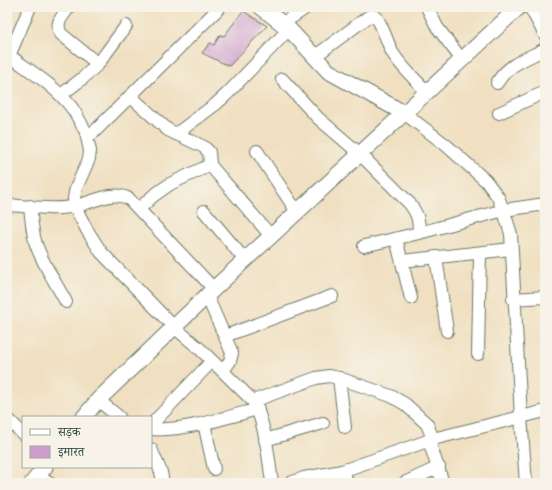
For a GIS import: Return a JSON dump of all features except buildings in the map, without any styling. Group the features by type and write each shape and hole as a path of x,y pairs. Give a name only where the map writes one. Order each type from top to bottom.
{"street":[{"path":"30,7 8,55 46,82 61,95 73,109 86,132 90,151 89,159 76,188 74,198 75,207 101,252 174,327 212,361 256,405 265,440 272,483"},
{"path":"69,7 57,25 58,30 98,64"},
{"path":"86,132 88,134 97,130 220,7"},
{"path":"261,7 286,27 328,72 404,113 446,145 486,182 498,197 504,210 511,234 526,483"},
{"path":"176,134 227,94 286,27 307,7"},
{"path":"427,7 437,26 462,60"},
{"path":"530,7 545,35"},
{"path":"85,416 98,400 174,327 462,60 513,10"},
{"path":"314,57 368,17 376,17 379,20 388,42 398,59 427,92"},
{"path":"61,95 98,64 126,26"},
{"path":"496,83 502,74 512,65 545,49"},
{"path":"282,79 318,118 360,154 410,204 419,219 419,233"},
{"path":"499,113 545,92"},
{"path":"130,96 160,124 176,134 204,147 209,152 210,165 271,236"},
{"path":"257,151 297,212"},
{"path":"139,209 153,196 170,184 210,165"},
{"path":"7,205 59,208 75,207 108,196 118,195 129,199 211,292 225,336 231,349 232,357 222,371"},
{"path":"364,246 504,210 545,204"},
{"path":"30,206 35,242 40,255 66,302"},
{"path":"204,211 245,260"},
{"path":"396,238 411,298"},
{"path":"402,261 511,249"},
{"path":"478,354 480,253"},
{"path":"436,258 447,331"},
{"path":"225,336 332,296"},
{"path":"514,299 545,296"},
{"path":"152,424 212,361"},
{"path":"152,429 168,429 204,423 256,405 316,378 329,376 339,378 390,396 405,404 427,424 443,483"},
{"path":"339,378 345,427"},
{"path":"98,400 118,416"},
{"path":"290,483 304,478 342,470 431,440 545,411"},
{"path":"7,418 22,433"},
{"path":"204,423 214,469"},
{"path":"265,440 323,423"},
{"path":"152,451 163,483"},
{"path":"404,483 419,480 439,467"},
{"path":"342,470 348,483"}]}
